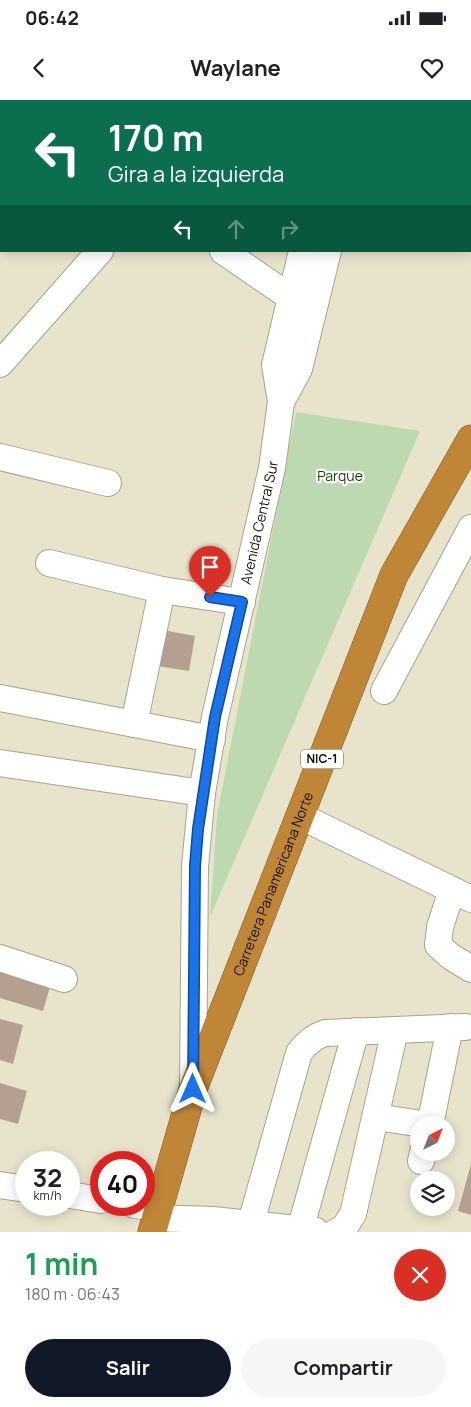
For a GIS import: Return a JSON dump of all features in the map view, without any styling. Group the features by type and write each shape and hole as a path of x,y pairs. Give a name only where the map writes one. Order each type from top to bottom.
{"highway":[{"name":"Carretera Panamericana Norte","path":"155,1201 193,1089 394,575 471,439"}],"street":[{"path":"0,364 99,252"},
{"path":"224,252 290,297"},
{"name":"Avenida Central Sur","path":"193,1089 195,866 202,793 212,738 272,468 280,402 275,365 302,252"},
{"name":"Avenida Central Sur","path":"280,402 299,369 328,252"},
{"path":"0,457 108,483"},
{"path":"384,691 471,528"},
{"path":"49,563 162,590 242,602"},
{"path":"134,724 162,590"},
{"path":"0,698 212,738"},
{"path":"0,763 202,793"},
{"path":"300,816 462,894 440,927 438,944 450,956 471,969"},
{"path":"0,958 64,979"},
{"path":"250,1226 299,1053 315,1036 325,1033 356,1031 458,1027 432,1116"},
{"path":"336,1232 344,1228 352,1214 395,1030"},
{"path":"150,1216 188,1226 213,1220 250,1226 312,1231 356,1031"},
{"path":"376,1117 410,1122"},
{"path":"0,1185 15,1187"}],"green space":[{"name":"Parque","path":"296,412 420,431 210,917 217,815"}],"building":[{"path":"163,630 195,636 189,671 157,666"},
{"path":"0,964 52,980 43,1011 0,998"},
{"path":"0,1019 23,1025 13,1064 0,1060"},
{"path":"0,1083 27,1091 18,1124 0,1119"},
{"path":"471,1164 471,1215 458,1211"}],"route":[{"path":"193,1089 195,866 198,829 215,717 242,602 210,597"}]}
